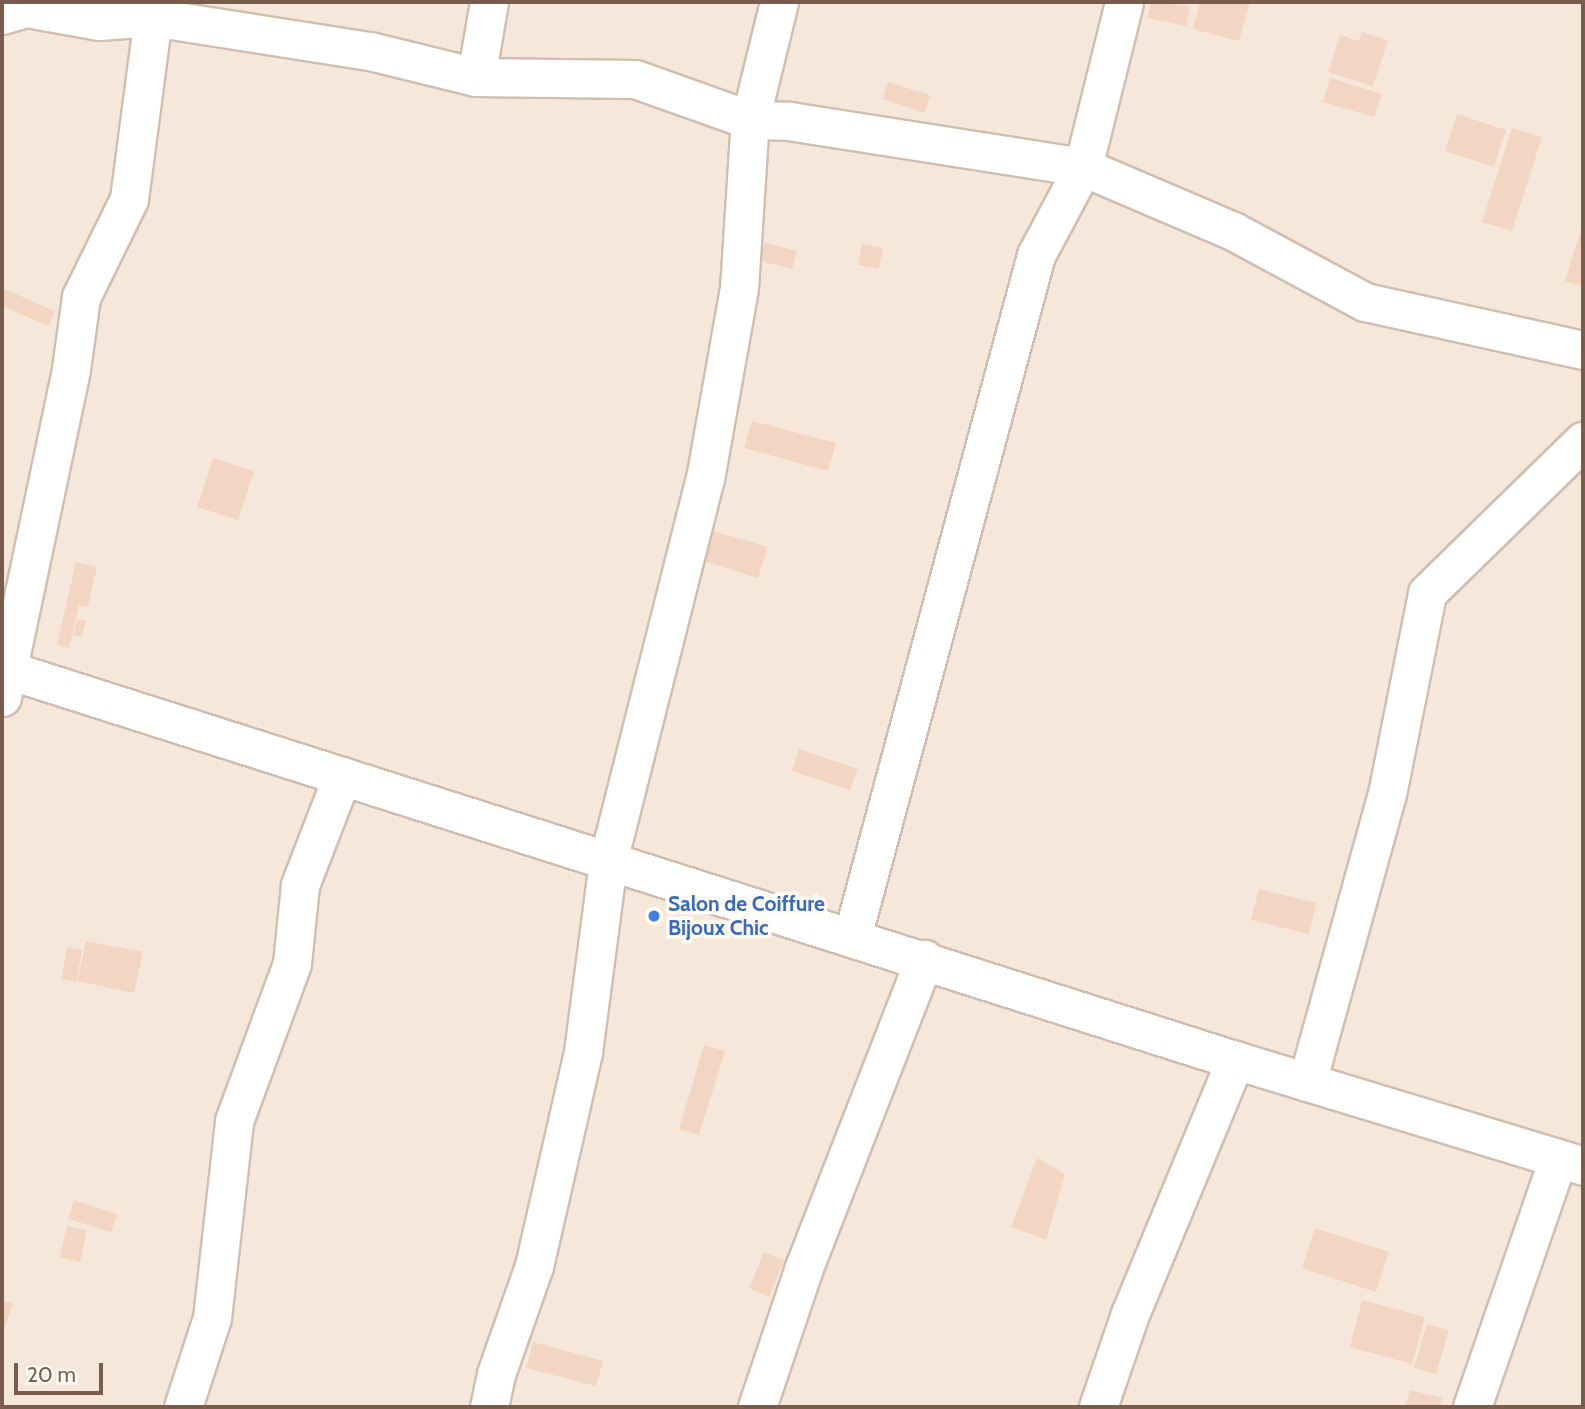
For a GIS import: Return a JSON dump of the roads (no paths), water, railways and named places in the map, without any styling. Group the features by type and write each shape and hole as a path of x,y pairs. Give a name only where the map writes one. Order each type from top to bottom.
{"street":[{"path":"476,77 489,2"},
{"path":"489,1407 496,1374 534,1266 583,1052 608,861 705,479 739,288 750,120 779,2"},
{"path":"852,937 1036,255 1083,167 1124,2"},
{"path":"2,15 27,8 99,21 153,9 370,51 476,77 635,79 750,120 789,121 1083,167 1233,231 1366,302 1583,350"},
{"path":"153,9 129,199 81,297 71,369 4,678 342,776 1234,1060 1570,1162 1472,1407"},
{"path":"1307,1082 1387,794 1427,593 1583,441"},
{"path":"183,1407 212,1318 234,1121 292,963 300,885 342,776"},
{"path":"757,1407 803,1270 924,960"},
{"path":"1098,1407 1130,1314 1234,1060"}],"place":[{"name":"Salon de Coiffure Bijoux Chic","path":"654,916"}]}
